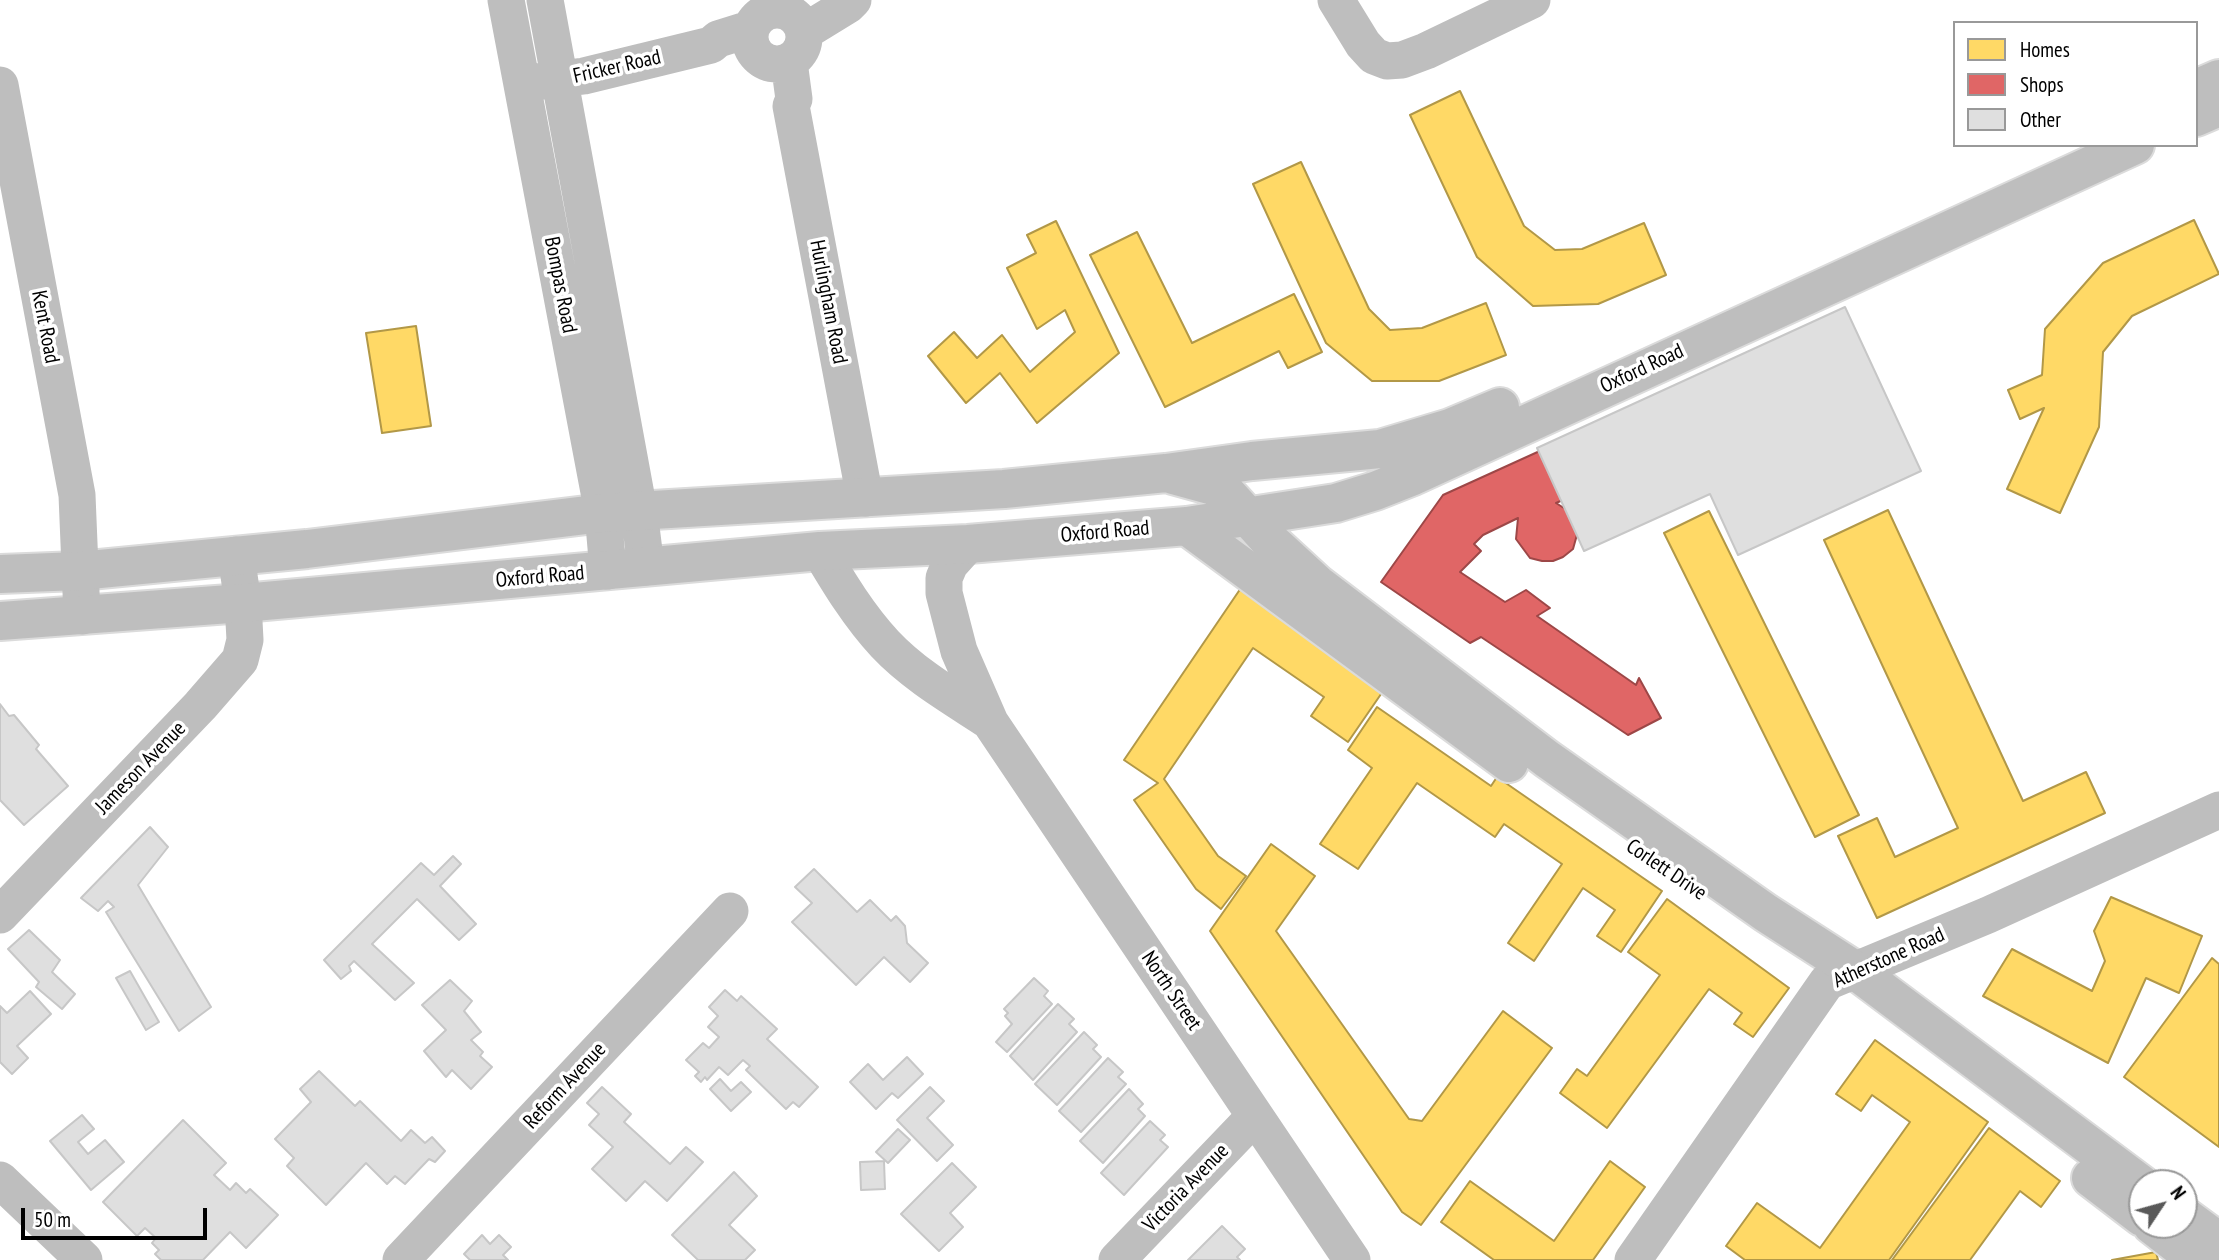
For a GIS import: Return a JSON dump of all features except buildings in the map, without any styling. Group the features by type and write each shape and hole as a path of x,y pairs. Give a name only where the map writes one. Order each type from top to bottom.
{"main road":[{"path":"2198,88 2219,79"},
{"path":"2198,116 2219,107"},
{"name":"Oxford Road","path":"0,574 79,571 307,549 621,512 1004,489 1380,449 1450,428 2068,147"},
{"name":"Oxford Road","path":"0,621 243,603 820,551 968,544 1188,526 1336,503 1375,492 1413,476 2131,147"},
{"name":"Corlett Drive","path":"1166,473 1213,486 1228,495 1267,538 1317,584 1547,759 1766,913 2128,1206"},
{"path":"1317,584 1308,553 1309,544 1315,528 1336,503"},
{"name":"Corlett Drive","path":"1188,526 1514,766 1662,866 1842,977 2128,1175"},
{"path":"307,549 310,597"},
{"path":"144,564 150,610"},
{"path":"2198,1226 2219,1242"},
{"path":"2170,1239 2197,1260"}],"street":[{"name":"Bompas Road","path":"506,0 521,83 621,512 646,567"},
{"name":"Bompas Road","path":"545,0 561,79 621,512 607,571"},
{"name":"Fricker Road","path":"774,28 833,0"},
{"name":"Fricker Road","path":"521,83 584,76 711,45 718,39 774,28 848,5 853,0"},
{"path":"1336,0 1363,44 1374,55 1387,61 1402,60 1426,51 1532,0"},
{"name":"Hurlingham Road","path":"774,28 785,101 791,106 865,498"},
{"name":"Kent Road","path":"0,85 77,495 82,616"},
{"name":"North Street","path":"968,544 950,564 944,578 944,593 959,651 990,722 1352,1260"},
{"name":"North Street","path":"820,551 864,619 901,660 990,722"},
{"name":"Jameson Avenue","path":"0,915 230,673 243,651 245,640 236,555"},
{"path":"901,660 918,658 939,650 952,624"},
{"name":"Atherstone Road","path":"1633,1260 1842,977 1988,915 2219,810"},
{"name":"Reform Avenue","path":"401,1260 730,911"},
{"name":"Victoria Avenue","path":"1117,1260 1255,1116"},
{"path":"0,1180 84,1260"}]}
